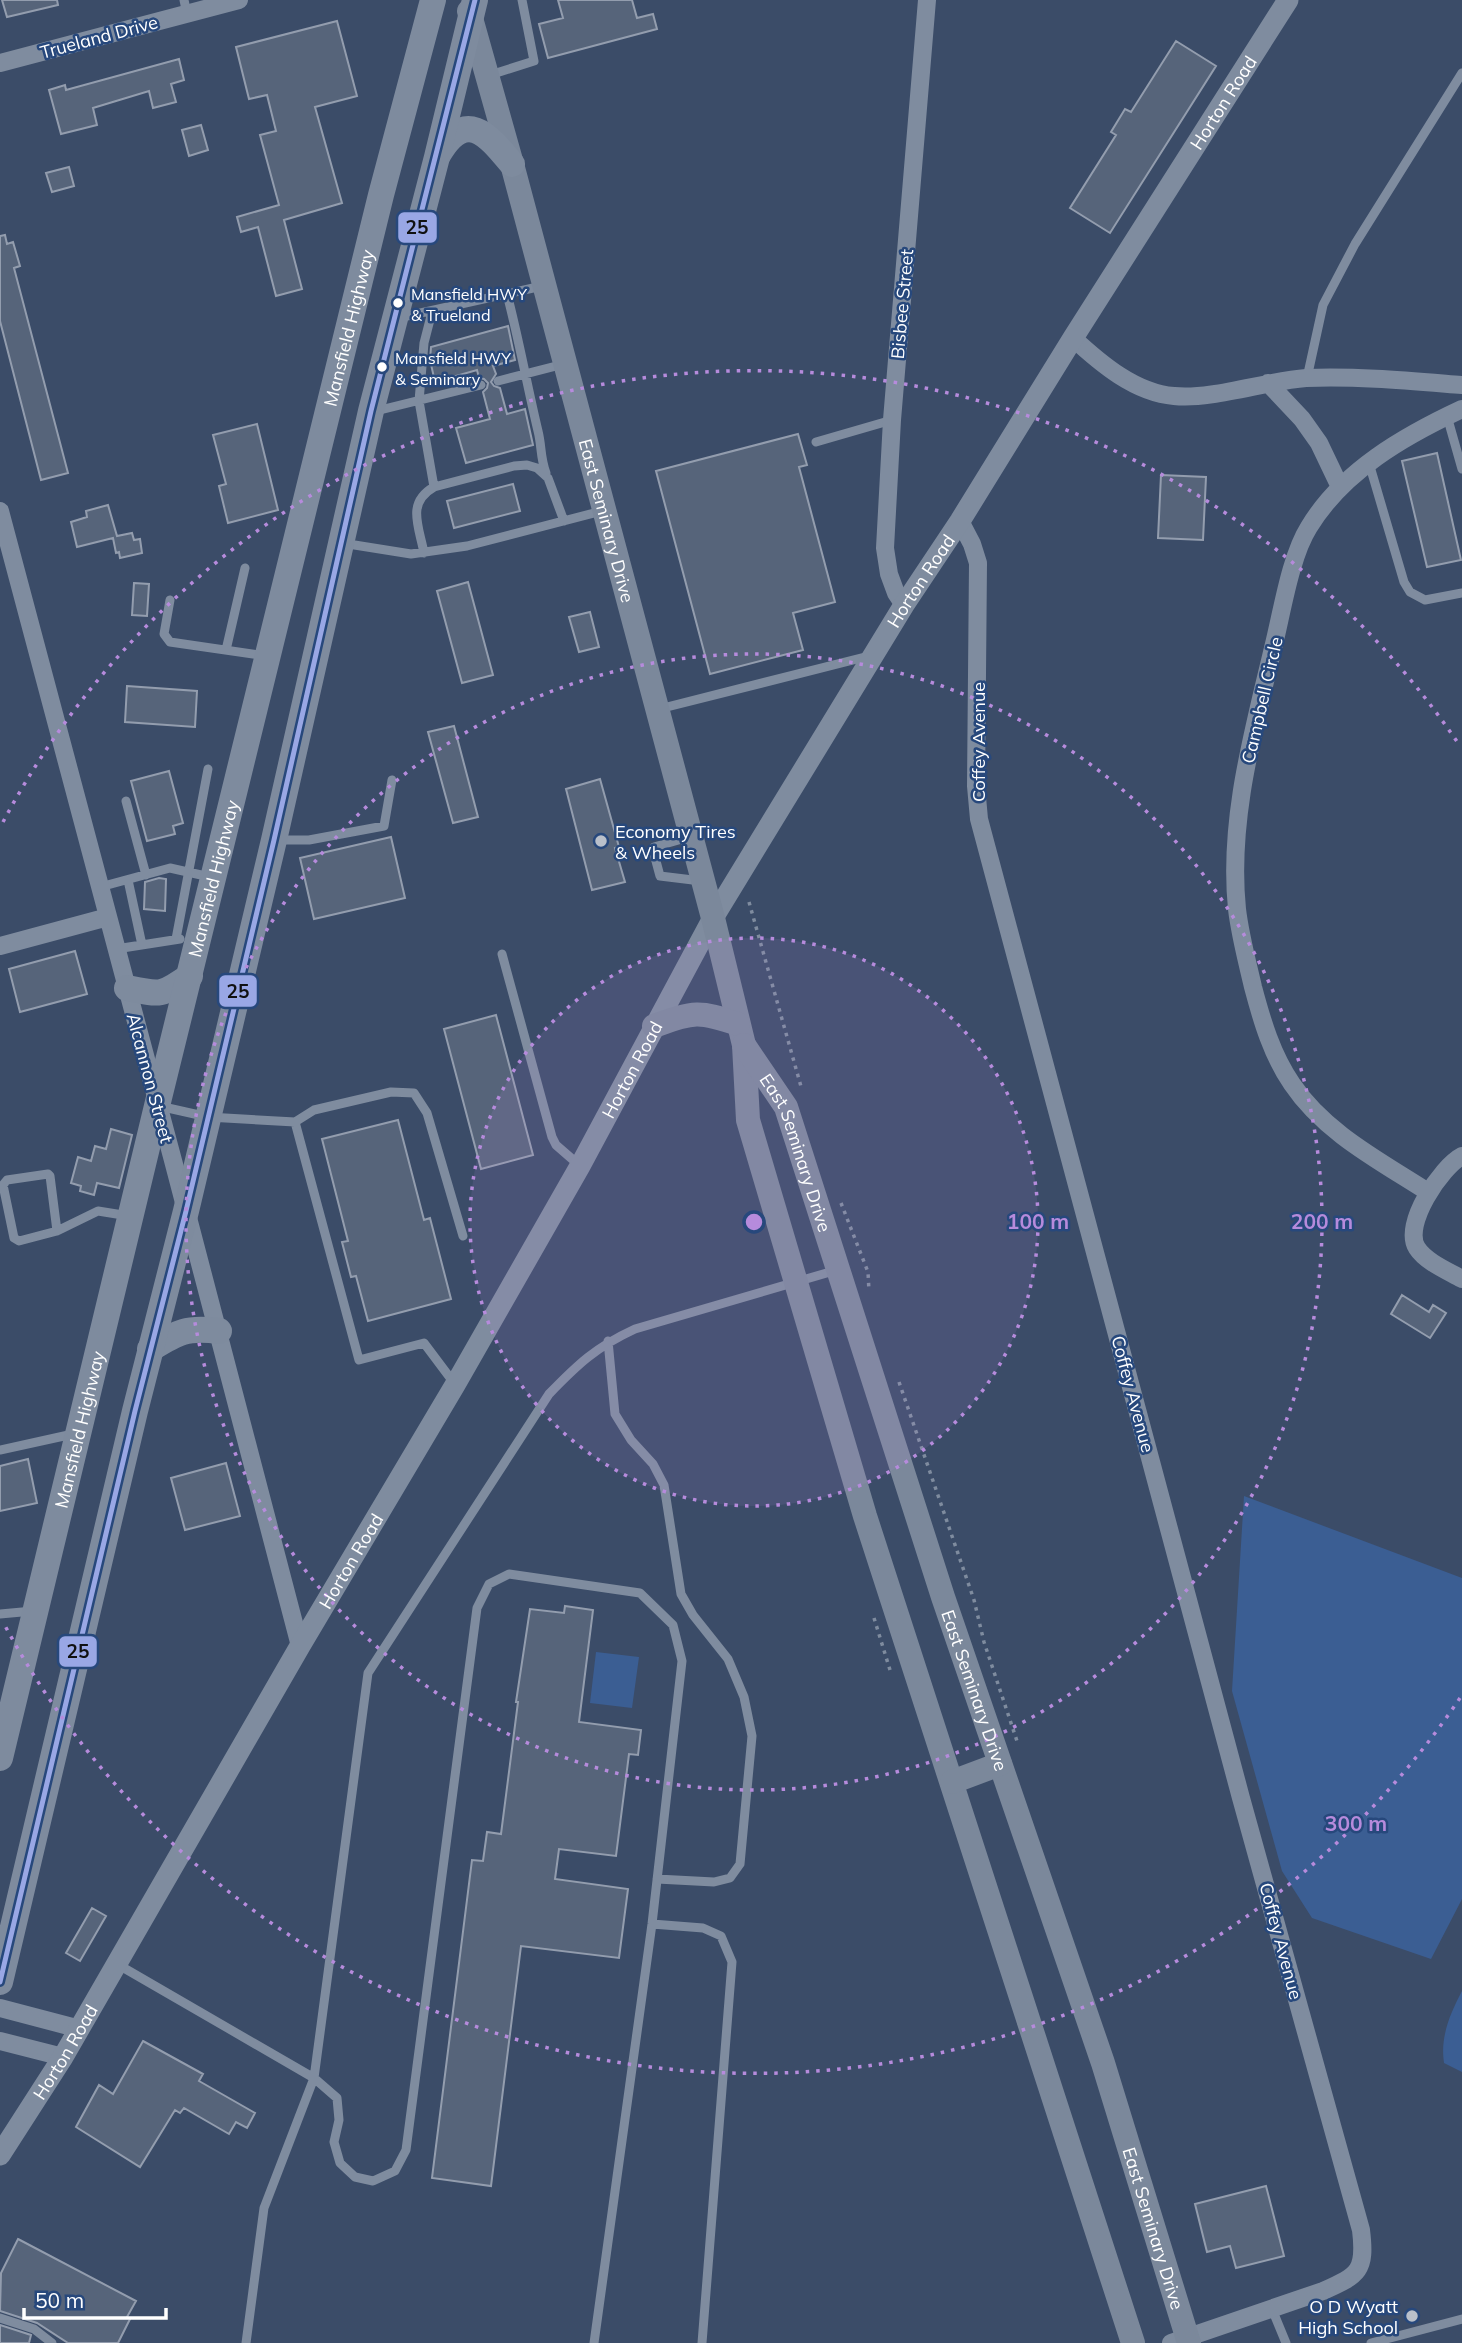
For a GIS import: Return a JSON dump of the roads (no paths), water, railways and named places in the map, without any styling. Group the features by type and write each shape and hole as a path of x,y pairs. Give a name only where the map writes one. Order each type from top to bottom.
{"main road":[{"name":"Mansfield Highway","path":"0,1758 190,976 188,938 214,878 381,195 433,0"},
{"name":"East Seminary Drive","path":"471,5 713,918 741,1034 748,1120 865,1516 1133,2343"},
{"path":"0,1982 274,840 371,412 437,157 471,5"},
{"path":"437,157 444,145 459,134 477,129 492,140 512,164"},
{"path":"127,988 151,993 167,992 190,976"},
{"path":"654,1026 692,1013 711,1014 741,1034"},
{"name":"East Seminary Drive","path":"741,1034 786,1107 943,1597 1103,2063 1182,2341"},
{"path":"150,1349 174,1334 194,1328 219,1331"},
{"path":"952,1782 1000,1764"}],"street":[{"name":"Trueland Drive","path":"0,63 186,7 239,0"},
{"name":"Bisbee Street","path":"904,605 889,574 885,548 892,420 928,0"},
{"name":"Horton Road","path":"0,2154 80,2029 300,1646 455,1385 580,1166 713,918 904,605 960,522 1073,338 1288,0"},
{"path":"1073,338 1097,360 1124,377 1173,397 1203,395 1307,378 1462,385"},
{"path":"1268,383 1319,443 1339,487"},
{"name":"Campbell Circle","path":"1428,1192 1339,1134 1318,1116 1292,1084 1275,1055 1244,951 1237,909 1236,858 1248,755 1281,614 1308,529 1339,487 1369,463 1455,413"},
{"name":"Alcannon Street","path":"0,511 219,1331 300,1646"},
{"name":"Coffey Avenue","path":"960,522 972,544 978,563 976,786 979,819 1241,1798 1361,2230 1363,2260 1359,2269 1344,2281 1272,2309"},
{"path":"0,946 108,917"},
{"path":"1462,1156 1454,1160 1428,1192 1412,1234 1417,1247 1426,1256 1462,1279"},
{"path":"0,2008 80,2029"},
{"path":"0,2041 63,2057"},
{"path":"1182,2341 1272,2309"}],"lane":[{"path":"489,76 534,61 522,0"},
{"path":"1307,378 1323,305 1355,244 1462,74"},
{"path":"397,318 545,286"},
{"path":"507,294 524,360 524,374 539,436 539,456 564,521"},
{"path":"432,312 424,342 419,401 434,487"},
{"path":"498,381 565,364"},
{"path":"371,412 481,385"},
{"path":"1455,413 1462,469"},
{"path":"816,442 892,420"},
{"path":"1369,463 1404,582 1410,592 1425,600 1462,593"},
{"path":"424,553 416,511 418,500 423,493 434,487 514,466 527,465 537,468 548,478"},
{"path":"340,543 411,554 424,553 467,546 604,510"},
{"path":"226,650 245,568"},
{"path":"170,600 164,634 170,642 268,656"},
{"path":"657,709 874,655"},
{"path":"116,949 188,938 188,872 208,769"},
{"path":"274,840 309,840 384,826 393,780"},
{"path":"125,802 146,875"},
{"path":"691,837 654,847 660,876 703,881"},
{"path":"100,887 170,868 214,878"},
{"path":"128,880 142,945"},
{"path":"502,954 552,1137 556,1145 580,1166"},
{"path":"157,1106 208,1117 295,1122 314,1110 391,1091 414,1093 427,1113 463,1236"},
{"path":"295,1122 359,1360 424,1343 455,1385"},
{"path":"57,1231 50,1176 48,1174 7,1180 3,1185 14,1238 19,1241 57,1231 98,1211 131,1217"},
{"path":"246,2343 264,2208 314,2078 368,1673 549,1394 579,1362 608,1341 635,1329 838,1269"},
{"path":"608,1341 615,1414 631,1440 653,1464 664,1485 681,1594 693,1615 728,1659 744,1697 752,1736 740,1864 730,1878 714,1882 657,1879"},
{"path":"0,1450 78,1433"},
{"path":"117,1964 314,2078 337,2098 339,2120 334,2142 340,2164 355,2177 373,2181 395,2171 406,2150 477,1608 489,1584 509,1574 640,1593 673,1625 682,1661 652,1924 594,2343"},
{"path":"0,1614 34,1611"},
{"path":"652,1924 703,1928 721,1936 732,1962 702,2343"},
{"path":"1272,2309 1286,2343"},
{"path":"0,2318 34,2329 52,2343"},
{"path":"1371,2343 1462,2319"}],"place":[{"name":"Mansfield HWY & Trueland","path":"398,303"},
{"name":"Mansfield HWY & Seminary","path":"382,367"},
{"name":"Economy Tires & Wheels","path":"601,841"},
{"name":"O D Wyatt High School","path":"1412,2316"}]}
